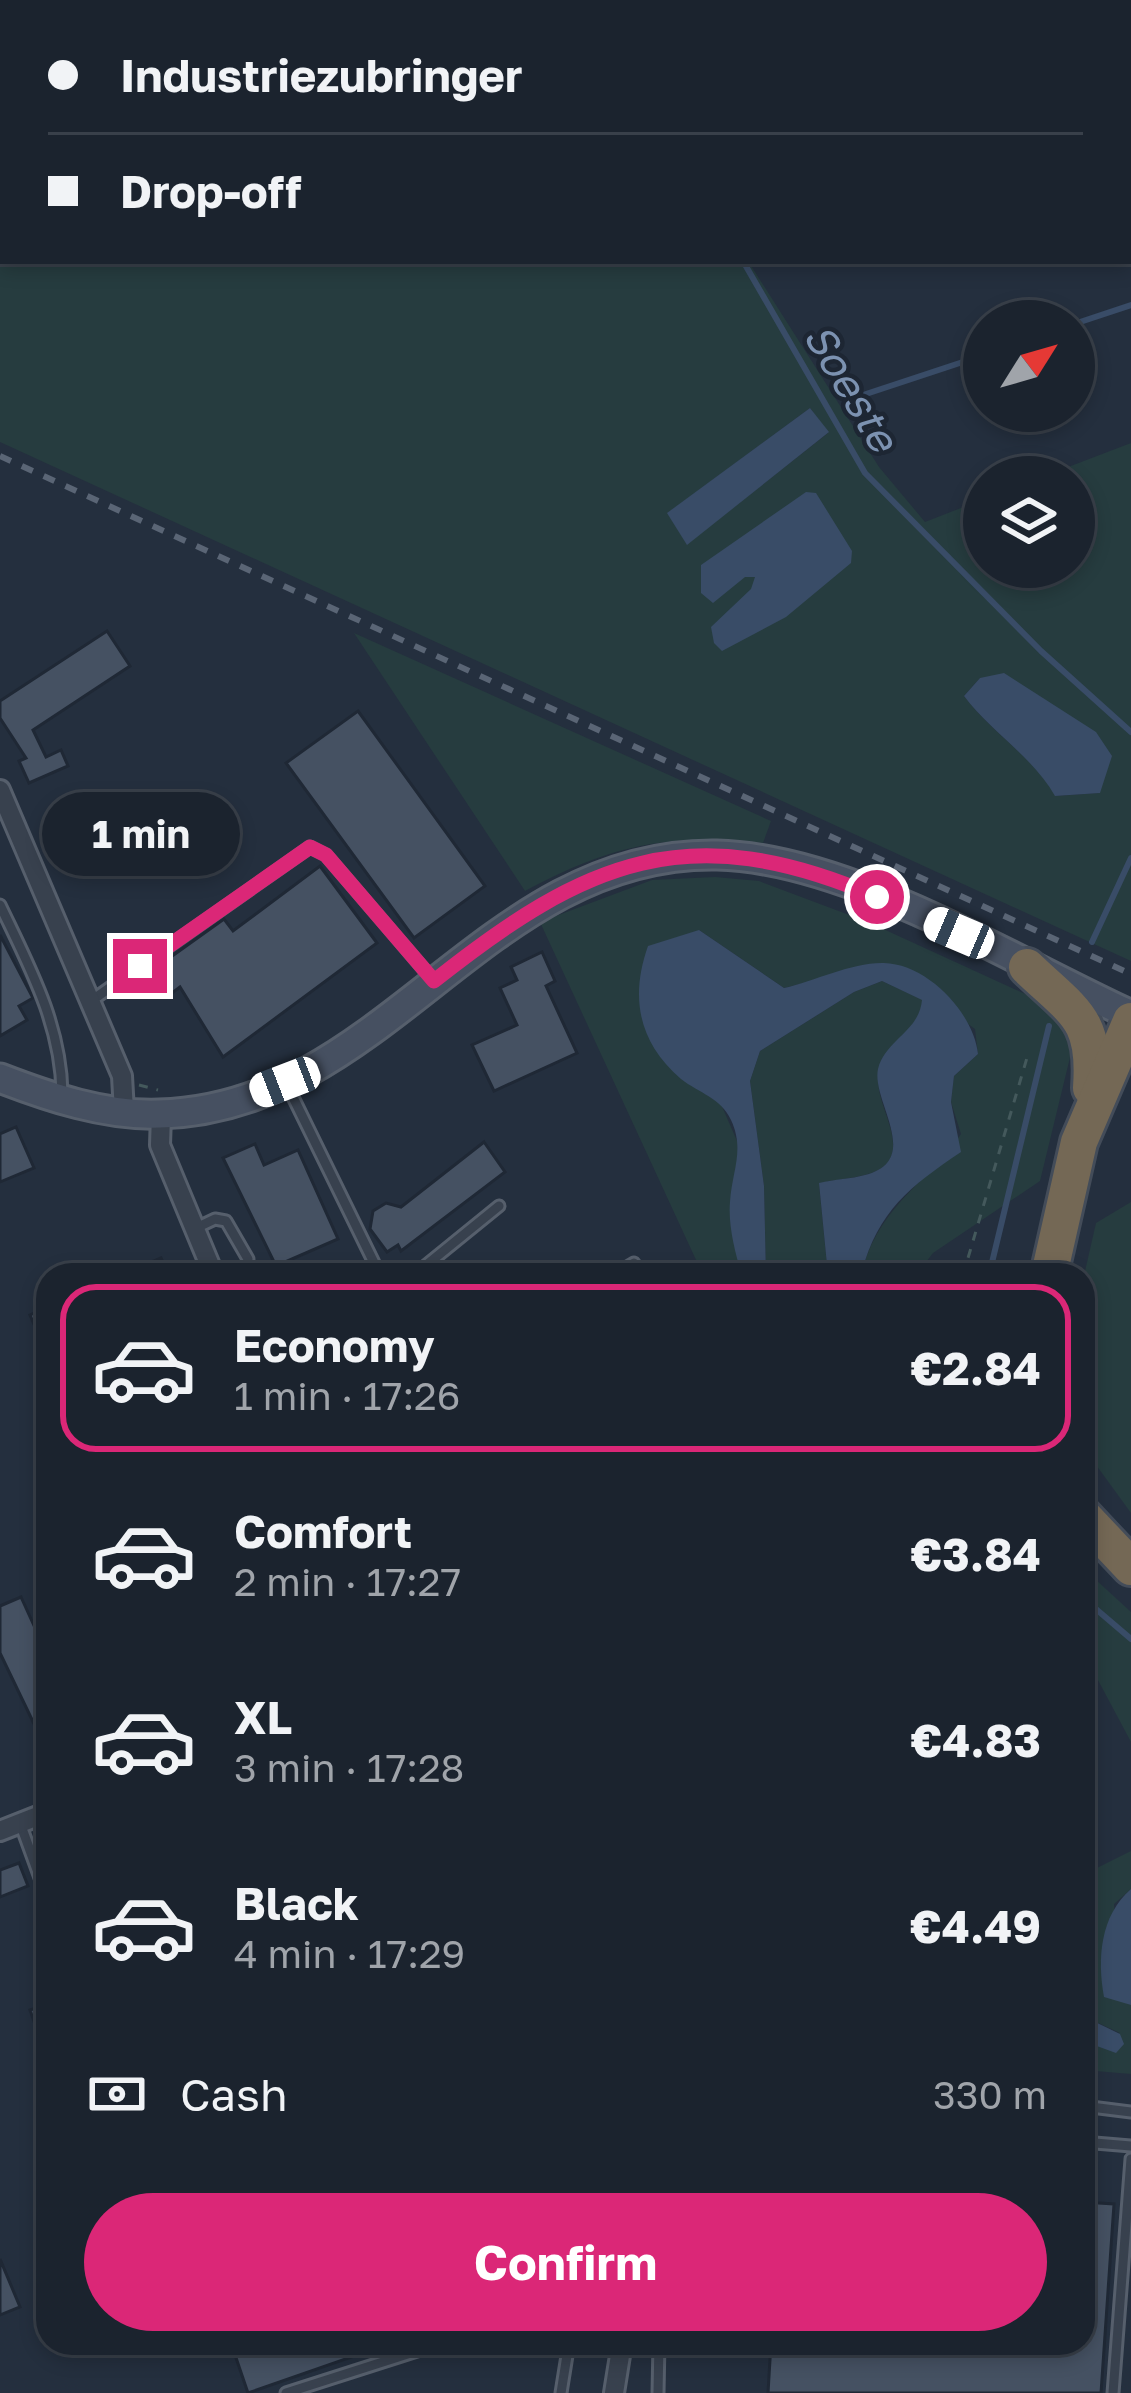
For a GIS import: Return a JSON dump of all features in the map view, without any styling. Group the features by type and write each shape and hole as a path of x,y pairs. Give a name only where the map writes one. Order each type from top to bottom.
{"highway":[{"path":"1027,968 1082,1020 1094,1044 1089,1116"},
{"path":"1052,1263 1089,1116 1131,1018"},
{"path":"1095,1509 1131,1536"},
{"path":"1095,1529 1131,1567"}],"street":[{"path":"0,790 92,1001 123,1098"},
{"path":"0,1078 62,1099 123,1098 206,1108 285,1082 351,1048 513,919 565,889 638,864 714,855 782,863 836,880 1131,1018"},
{"path":"163,1103 160,1145 209,1263"},
{"path":"0,1831 36,1817"},
{"path":"614,2393 620,2355"}],"lane":[{"path":"92,1001 310,847 326,855 434,981"},
{"path":"0,905 56,1034 62,1099"},
{"path":"285,1082 374,1263"},
{"path":"429,1263 499,1206"},
{"path":"194,1229 215,1219 226,1221 248,1259"},
{"path":"20,1823 36,1867"},
{"path":"1095,2108 1131,2111"},
{"path":"1095,2144 1131,2146"},
{"path":"1112,2393 1131,2159"},
{"path":"286,2393 405,2355"},
{"path":"561,2393 566,2355"},
{"path":"658,2393 659,2355"}],"path":[{"path":"966,1263 1028,1051"},
{"path":"123,1098 163,1103"}],"green space":[{"path":"0,264 750,264 879,467 925,522 963,507 963,588 1095,588 1095,457 1131,443 1131,961 0,442","holes":["810,408 828,433 687,544 668,513","980,678 1099,793 1056,796 964,696"]},
{"path":"354,633 771,821 763,843 698,840 640,846 585,863 525,891"},
{"path":"652,880 759,881 868,922 1036,999 1075,1037 1040,1181 933,1253 925,1263 865,1263 890,1214 961,1134 951,1102 954,1076 978,1054 975,1029 885,963 784,988 699,930 682,1079 721,1104 740,1148 742,1263 697,1263 540,922"},
{"path":"882,981 923,1000 879,1079 892,1133 891,1158 865,1175 819,1184 827,1263 766,1263 764,1186 750,1081 760,1051 854,992"},
{"path":"1131,1202 1131,1513 1095,1464 1095,1263 1087,1263 1096,1223"},
{"path":"1095,1579 1131,1612 1131,1742 1095,1674"},
{"path":"1131,1851 1131,1889 1114,1904 1120,2000 1131,2005 1131,2074 1095,2071 1095,2044 1120,2033 1095,2022 1095,1869"}],"water":[{"path":"810,408 829,432 687,545 667,513"},
{"path":"806,492 816,493 852,551 851,563 786,617 722,651 714,643 711,627 751,589 755,577 745,577 713,603 701,593 701,565"},
{"path":"1004,673 1096,732 1112,756 1100,793 1055,796 964,696 980,678"},
{"path":"699,930 784,988 860,966 901,966 932,982 958,1008 978,1054 954,1076 951,1102 961,1152 897,1203 876,1234 865,1263 827,1263 819,1183 865,1175 891,1157 891,1128 878,1069 915,1020 922,1000 882,981 854,992 760,1051 750,1081 764,1186 766,1263 739,1263 730,1220 735,1131 727,1112 666,1065 647,1034 639,1001 648,946"},
{"path":"1131,1889 1131,2005 1104,1997 1101,1968 1107,1925"},
{"path":"1095,2022 1120,2034 1124,2044 1116,2053 1095,2045"}],"building":[{"path":"107,631 130,666 33,730 46,757 61,750 68,766 29,783 19,761 26,758 0,718 0,701"},
{"path":"358,711 485,886 414,938 286,763"},
{"path":"320,866 377,943 223,1057 180,987 172,993 154,969 224,919 233,931"},
{"path":"0,935 33,998 19,1006 27,1020 0,1036"},
{"path":"542,952 555,981 546,986 577,1053 494,1091 472,1045 517,1025 500,988 517,980 511,967"},
{"path":"16,1127 34,1168 0,1182 0,1134"},
{"path":"484,1142 505,1172 401,1251 398,1245 387,1252 370,1229 373,1211 386,1203 401,1207"},
{"path":"255,1144 264,1165 298,1150 338,1239 275,1263 223,1158"},
{"path":"21,1597 36,1630 36,1728 0,1653 0,1606"},
{"path":"19,1863 28,1886 0,1897 0,1870"},
{"path":"1095,2203 1114,2204 1101,2393 768,2393 770,2355 1095,2355"},
{"path":"0,2259 20,2307 0,2315"},
{"path":"235,2355 357,2355 248,2393"}],"waterway":[{"name":"Soeste","path":"745,264 865,473 1041,651 1131,732"},
{"path":"1095,317 1131,305"},
{"path":"866,394 963,362"},
{"name":"Soeste","path":"1092,942 1131,858"},
{"name":"Soeste","path":"992,1263 1049,1026"},
{"name":"Soeste","path":"1095,1608 1131,1639"}],"railway":[{"path":"0,456 1131,974"}],"route":[{"path":"140,966 310,847 326,855 434,981 547,898 589,878 664,859 714,855 760,859 805,869 877,897"}]}
